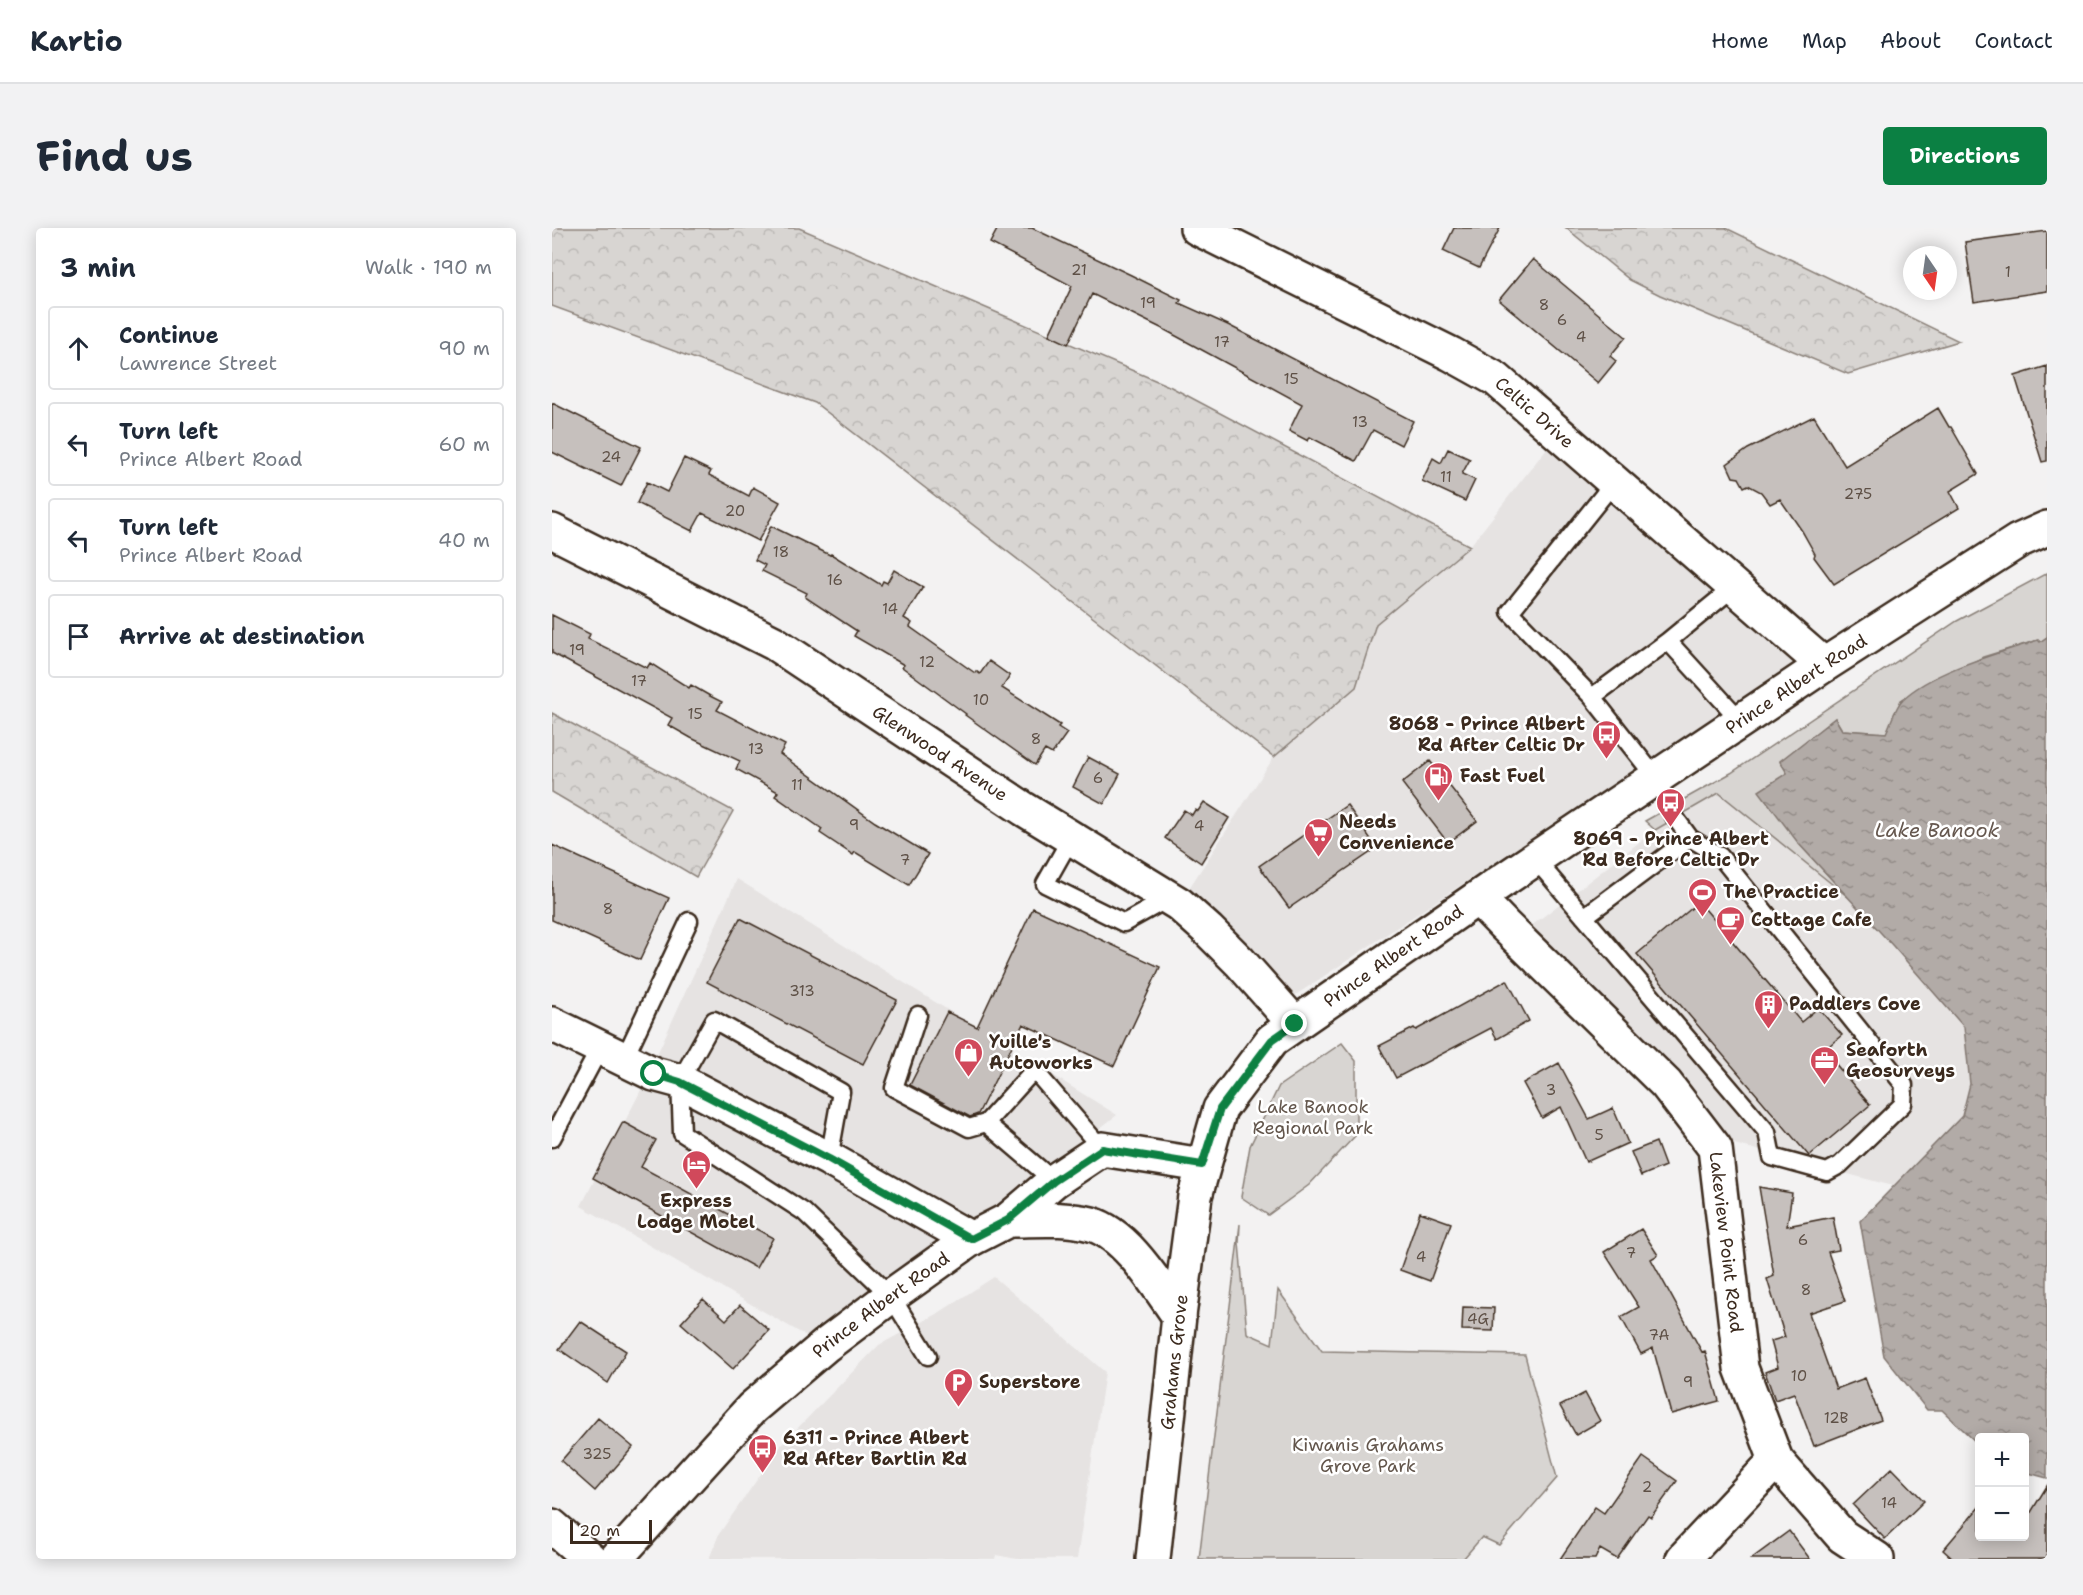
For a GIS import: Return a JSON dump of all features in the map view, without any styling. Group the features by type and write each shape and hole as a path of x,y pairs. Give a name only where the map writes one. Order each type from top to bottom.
{"street":[{"name":"Celtic Drive","path":"1197,228 1441,349 1496,379 1824,665"},
{"name":"Prince Albert Road","path":"1202,1165 1220,1109 1272,1040 1535,859 1824,665 2018,541 2047,528"},
{"name":"Glenwood Avenue","path":"552,531 774,643 1024,809 1169,898 1208,930 1295,1024"},
{"name":"Lakeview Point Road","path":"1478,898 1666,1084 1715,1148 1741,1368 1776,1460 1842,1536 1877,1559"},
{"path":"552,1024 654,1074 680,1082 829,1159 971,1239"},
{"name":"Prince Albert Road","path":"615,1559 752,1408 826,1345 971,1239 1008,1220 1054,1181 1102,1149"},
{"path":"1102,1149 1202,1165"},
{"name":"Grahams Grove","path":"1153,1559 1179,1316 1195,1196 1202,1165"},
{"path":"1008,1220 1059,1220 1093,1225 1118,1239 1150,1275 1179,1316"},
{"path":"1683,1559 1776,1460"},
{"path":"552,1526 590,1559"}],"lane":[{"path":"1535,859 1767,1132 1772,1157 1827,1172 1840,1165 1903,1104 1904,1085 1720,856 1690,838 1674,816 1656,778 1592,697 1510,612 1614,482"},
{"path":"1592,697 1668,641 1734,587"},
{"path":"1668,641 1741,721"},
{"path":"1071,838 1045,884 1124,923 1169,898"},
{"path":"1584,917 1690,838"},
{"path":"552,1138 612,1054 689,921"},
{"path":"918,1015 894,1088 969,1128 986,1123 1034,1070 1102,1149"},
{"path":"829,1159 841,1092 714,1020 680,1082 682,1133 804,1212 891,1296 928,1356"},
{"path":"986,1123 1054,1181"}],"shaded area":[{"path":"1565,425 1819,664 1683,737 1270,1012 1173,913 1274,757 1356,687 1376,624 1470,546"},
{"path":"1719,793 1848,897 1964,1027 1970,1084 1962,1116 1893,1186 1723,1141 1517,937 1655,830"},
{"path":"737,879 1117,1115 878,1299 827,1348 581,1206 638,1096"},
{"name":"Superstore","path":"994,1277 1105,1372 1077,1559 1017,1559 996,1555 995,1559 709,1559 719,1534 782,1444 879,1345 940,1312"}],"green space":[{"path":"552,228 799,228 1171,387 1470,546 1376,624 1356,687 1274,757 815,403 552,306"},
{"path":"1566,228 1726,228 1959,341 1848,374 1660,295 1630,280"},
{"path":"2047,573 2047,637 2040,642 2038,640 1983,657 1901,700 1887,733 1842,730 1835,718 1780,762 1788,773 1799,844 1848,897 1719,793 1655,830 1645,821 1731,773 1957,621"},
{"path":"552,713 733,811 696,877 552,792"},
{"name":"Lake Banook Regional Park","path":"1342,1043 1356,1061 1356,1135 1309,1185 1268,1215 1241,1197 1250,1146 1279,1086"},
{"name":"Kiwanis Grahams Grove Park","path":"1240,1224 1239,1243 1247,1333 1272,1344 1278,1290 1322,1351 1525,1355 1557,1478 1499,1545 1482,1537 1463,1559 1199,1559"}],"water":[{"name":"Lake Banook","path":"2047,637 2047,1478 2029,1473 2029,1433 1975,1433 1975,1441 1942,1410 1927,1410 1884,1356 1860,1221 1962,1116 1970,1084 1964,1027 1799,844 1759,791 1787,773 1780,761 1835,718 1842,730 1886,733 1900,702 1932,679 1986,657 2038,640 2040,642"}],"building":[{"path":"998,228 1032,228 1181,300 1179,303 1228,325 1413,421 1401,445 1373,430 1356,461 1310,437 1308,441 1289,431 1302,404 1165,330 1092,294 1068,344 1049,335 1072,286 990,243"},
{"path":"1454,228 1500,228 1479,268 1443,251"},
{"path":"2047,231 2047,291 1974,302 1965,242"},
{"path":"1533,259 1626,337 1610,356 1616,361 1598,383 1499,300"},
{"path":"2047,366 2047,461 2042,462 2015,376"},
{"path":"552,403 641,447 621,486 552,452"},
{"path":"1938,408 1978,474 1950,491 1959,508 1834,584 1814,557 1815,554 1802,531 1780,499 1770,504 1761,492 1748,485 1744,487 1739,478 1733,477 1727,464 1748,449 1814,416 1845,466"},
{"path":"1448,449 1470,459 1462,474 1475,480 1465,501 1422,481 1433,458 1441,463"},
{"path":"684,458 711,471 709,475 749,496 753,487 780,502 758,541 702,513 692,531 637,503 647,482 667,492"},
{"path":"771,526 831,554 881,585 883,581 887,583 894,570 923,587 904,618 912,623 910,627 975,673 976,671 980,674 989,661 1010,676 1002,688 1060,725 1058,727 1067,733 1052,754 1045,750 1035,765 902,667 904,665 854,636 857,631 805,597 807,593 762,571 765,565 755,560"},
{"path":"552,615 590,634 588,639 647,668 650,663 689,688 691,685 722,702 717,710 785,745 780,754 875,822 928,854 909,885 855,852 853,855 820,833 822,829 775,796 778,792 736,769 740,761 668,725 672,718 552,653"},
{"path":"1088,757 1120,774 1104,804 1073,787"},
{"name":"Fast Fuel","path":"1430,761 1477,821 1448,843 1402,783"},
{"path":"1204,802 1229,818 1201,863 1165,838 1184,810 1192,815"},
{"name":"Needs Convenience","path":"1347,805 1377,848 1289,908 1259,866"},
{"path":"552,845 669,898 640,960 552,920"},
{"name":"Paddlers Cove","path":"1699,902 1801,1022 1818,1008 1842,1035 1824,1050 1870,1105 1809,1156 1637,954"},
{"path":"1033,908 1160,967 1114,1066 1023,1024 978,1114 970,1117 910,1085 947,1012 977,1027"},
{"path":"740,918 897,1000 863,1064 707,982"},
{"path":"1507,980 1529,1021 1497,1039 1491,1028 1396,1078 1379,1046 1414,1028 1416,1030"},
{"path":"1559,1063 1589,1119 1613,1108 1628,1143 1586,1162 1561,1107 1542,1118 1523,1083"},
{"path":"623,1122 656,1140 641,1167 773,1238 756,1268 593,1178"},
{"path":"1656,1142 1665,1166 1641,1176 1631,1152"},
{"path":"1759,1187 1792,1193 1787,1226 1833,1217 1839,1250 1828,1252 1845,1301 1809,1313 1836,1389 1865,1378 1881,1420 1814,1446 1794,1393 1775,1400 1765,1372 1778,1367 1771,1341 1785,1337 1767,1279 1774,1276"},
{"path":"1420,1212 1451,1223 1430,1281 1400,1270"},
{"path":"1641,1229 1658,1255 1651,1259 1702,1352 1705,1351 1719,1401 1671,1414 1653,1348 1641,1354 1621,1317 1639,1307 1604,1252"},
{"path":"703,1299 726,1320 740,1305 769,1330 733,1369 681,1323"},
{"path":"1463,1307 1494,1308 1493,1331 1462,1330"},
{"path":"580,1321 626,1351 608,1383 559,1349"},
{"path":"1585,1393 1600,1421 1576,1435 1560,1406"},
{"path":"598,1418 633,1447 595,1491 561,1461"},
{"path":"1643,1457 1677,1481 1651,1517 1648,1515 1617,1559 1600,1549 1595,1559 1560,1559 1595,1507 1604,1513"},
{"path":"1892,1468 1924,1501 1885,1539 1853,1505"},
{"path":"2047,1486 2047,1559 1953,1559 1943,1550 1975,1512 1975,1541 2029,1541 2029,1515"},
{"path":"1789,1531 1810,1559 1751,1559"}],"place":[{"name":"8068 - Prince Albert Rd After Celtic Dr","path":"1606,760"},
{"name":"Fast Fuel","path":"1439,802"},
{"name":"8069 - Prince Albert Rd Before Celtic Dr","path":"1671,828"},
{"name":"Needs Convenience","path":"1318,858"},
{"name":"The Practice","path":"1702,918"},
{"name":"Cottage Cafe","path":"1730,946"},
{"name":"Paddlers Cove","path":"1768,1030"},
{"name":"Yuille's Autoworks","path":"968,1078"},
{"name":"Seaforth Geosurveys","path":"1825,1086"},
{"name":"Express Lodge Motel","path":"696,1190"},
{"name":"Superstore","path":"958,1408"},
{"name":"6311 - Prince Albert Rd After Bartlin Rd","path":"762,1474"}],"route":[{"path":"654,1074 680,1082 829,1159 971,1239 1008,1220 1054,1181 1102,1149 1202,1165 1220,1109 1272,1040 1295,1024"}]}
